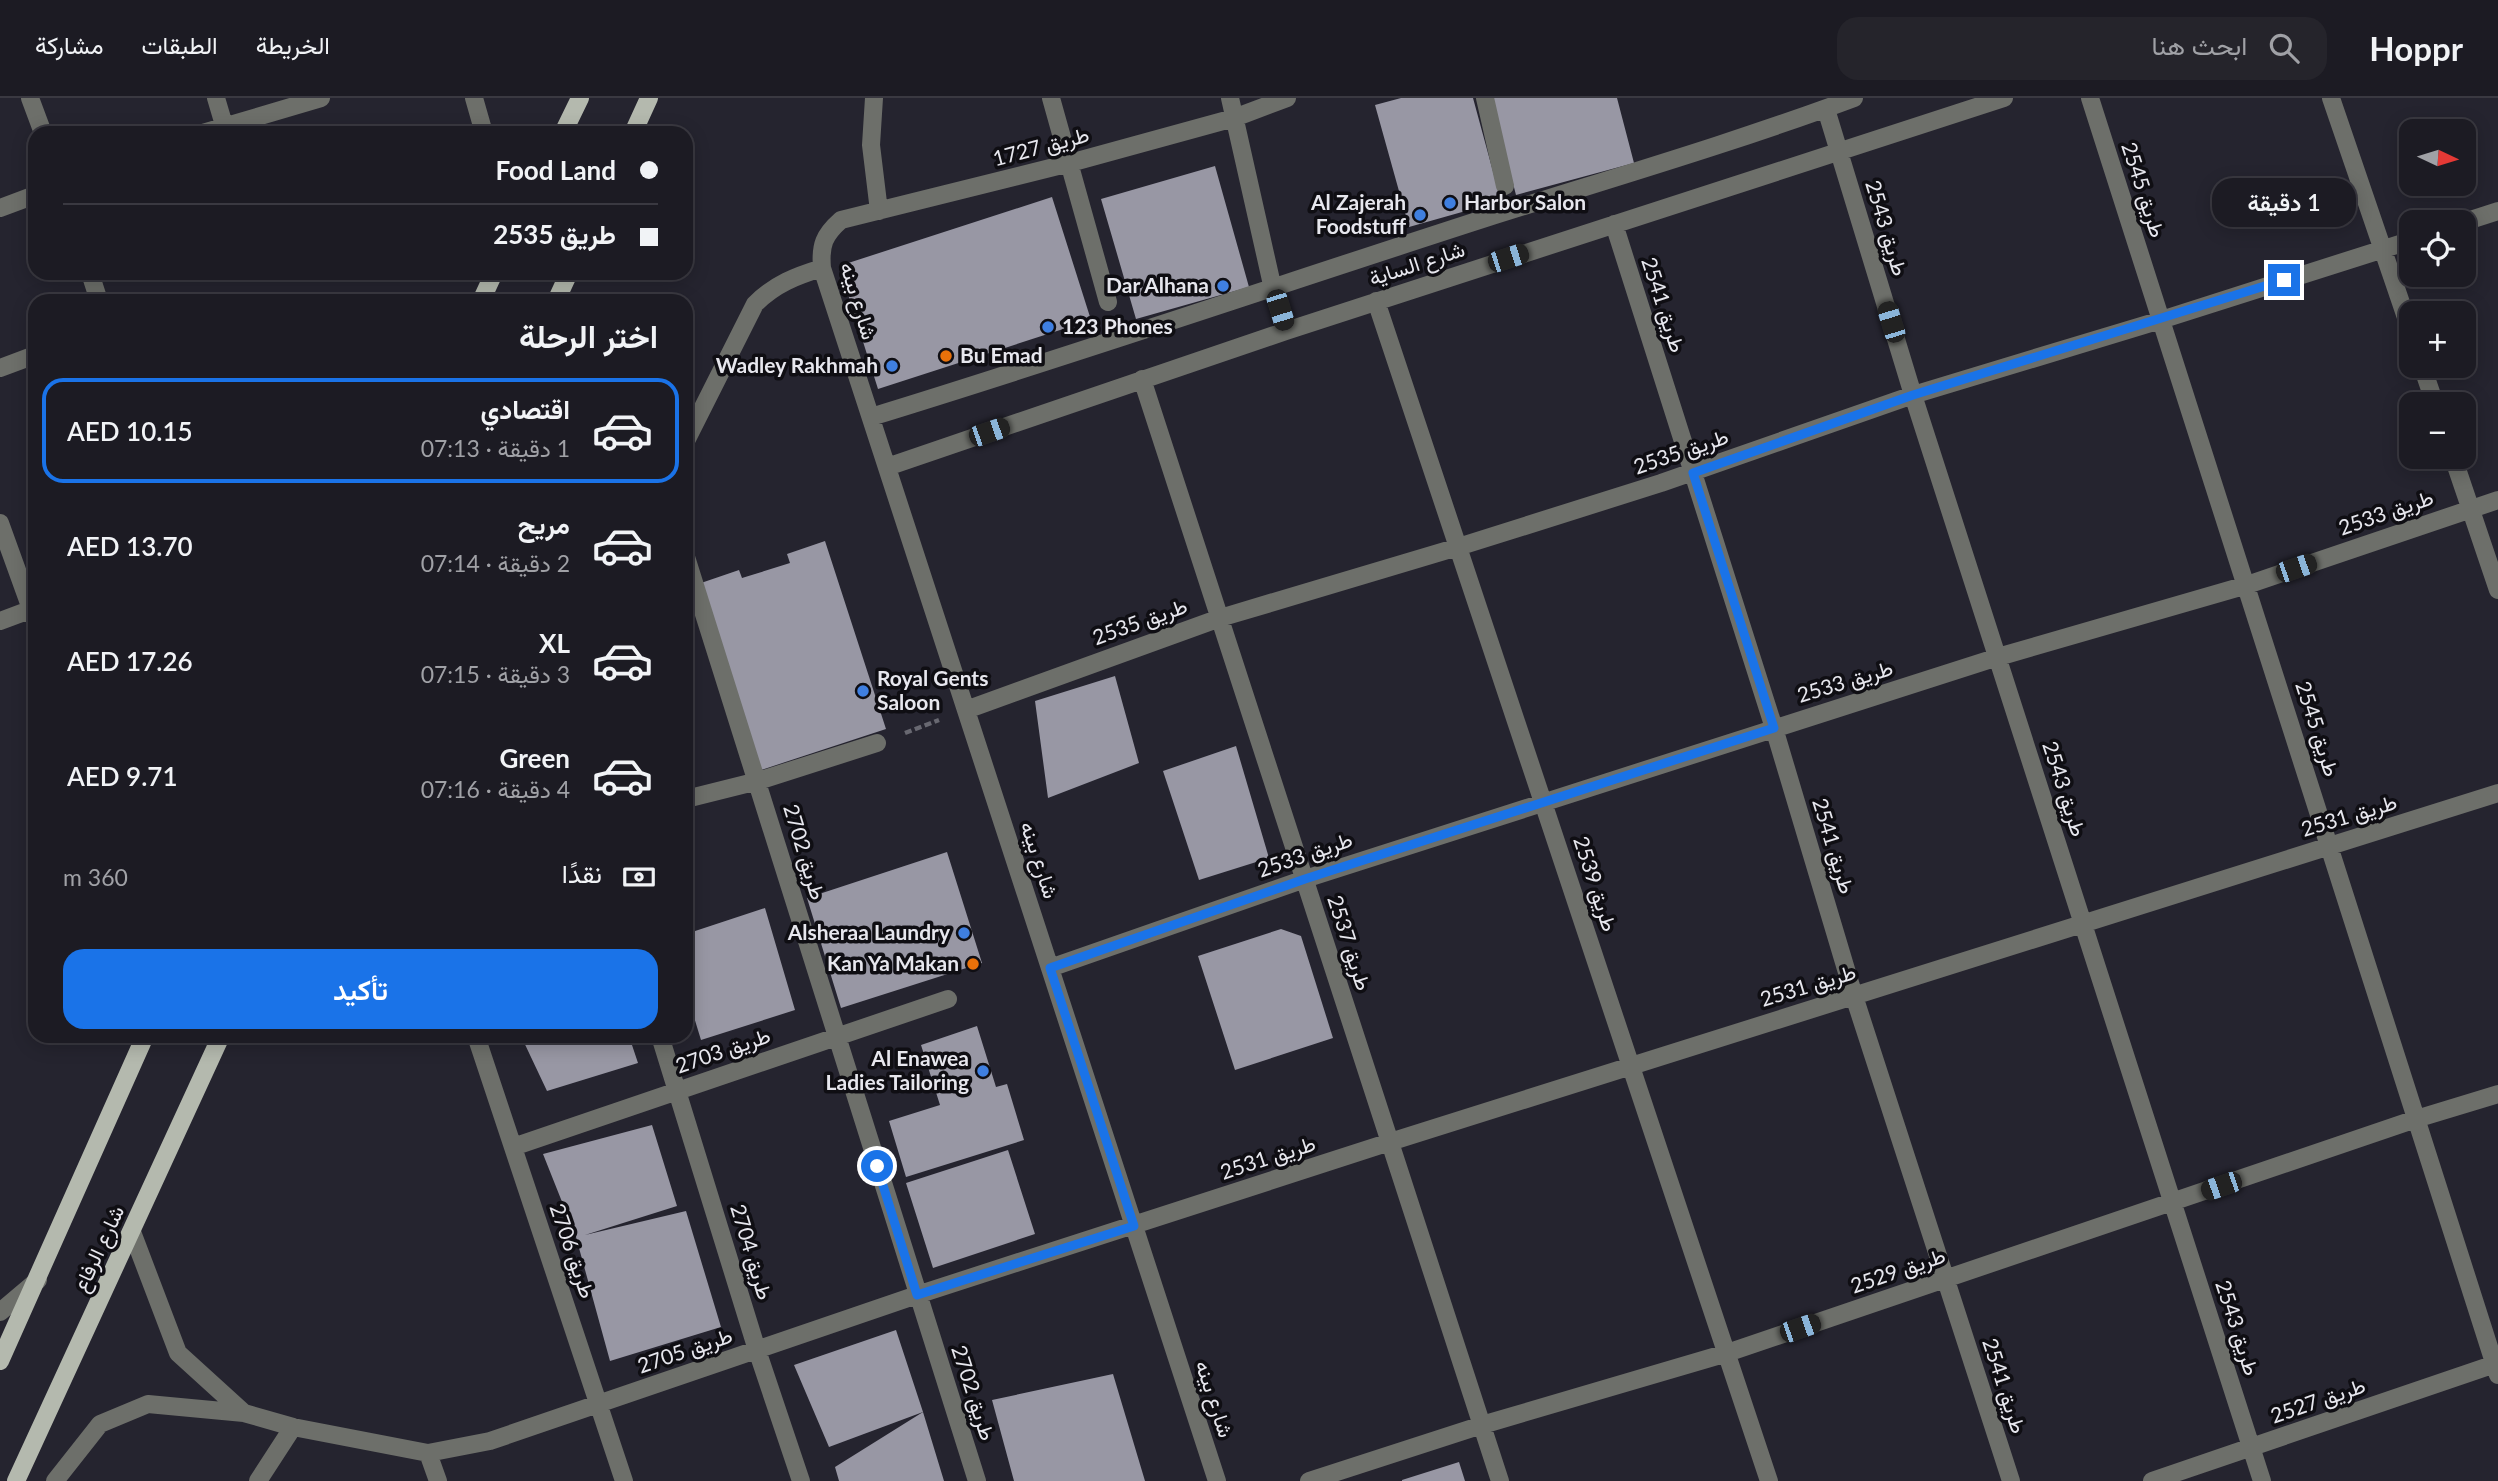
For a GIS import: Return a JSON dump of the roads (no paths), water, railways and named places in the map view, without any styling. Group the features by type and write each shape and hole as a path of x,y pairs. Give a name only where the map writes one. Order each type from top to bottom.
{"main road":[{"path":"566,126 580,98"},
{"path":"636,126 649,98"},
{"name":"شارع الرفاع","path":"0,1361 142,1043"},
{"name":"شارع الرفاع","path":"16,1481 218,1043"}],"street":[{"path":"30,98 40,126"},
{"path":"216,98 224,125 321,98"},
{"path":"474,98 482,126"},
{"path":"874,98 871,145 879,211"},
{"path":"1051,98 1108,302"},
{"path":"1230,98 1273,289 1286,331"},
{"name":"طريق 1727","path":"821,260 823,241 828,231 841,220 1070,163 1234,118 1287,98"},
{"path":"1485,98 1505,186"},
{"name":"شارع الساية","path":"871,417 1039,366 1485,219 1794,121 1854,98"},
{"name":"شارع الساية","path":"887,467 1376,301 2004,98"},
{"name":"طريق 2545","path":"2090,98 2497,1368"},
{"path":"2331,98 2400,301"},
{"name":"طريق 2543","path":"1826,109 1913,395 2262,1481"},
{"path":"0,208 28,198"},
{"path":"2476,218 2498,211"},
{"name":"طريق 2541","path":"1614,224 1774,728 1854,996 2011,1481"},
{"name":"طريق 2535","path":"966,710 1220,618 1693,473 1913,395 2399,244"},
{"path":"693,427 755,304 770,289 821,260"},
{"name":"شارع بينه","path":"821,260 1217,1481"},
{"name":"طريق 2539","path":"1376,301 1769,1481"},
{"path":"0,368 28,358"},
{"name":"طريق 2537","path":"1142,379 1500,1481"},
{"path":"2457,469 2498,590"},
{"name":"طريق 2533","path":"1050,968 1305,879 1998,657 2246,585 2498,500"},
{"path":"0,523 28,596"},
{"name":"طريق 2702","path":"693,579 977,1481"},
{"path":"0,621 28,614"},
{"path":"693,797 758,781 877,743"},
{"name":"طريق 2531","path":"1134,1226 1390,1142 2498,793"},
{"name":"طريق 2703","path":"513,1147 948,999"},
{"name":"طريق 2706","path":"478,1043 624,1481"},
{"name":"طريق 2704","path":"662,1043 757,1350 802,1481"},
{"name":"طريق 2529","path":"1309,1481 1482,1425 1727,1353 2416,1119 2498,1094"},
{"name":"طريق 2705","path":"55,1481 100,1424 148,1404 244,1413 293,1427 428,1453 490,1441 917,1295 1134,1226"},
{"name":"طريق 2705","path":"132,1232 178,1353 244,1413"},
{"path":"0,1312 38,1280"},
{"name":"طريق 2527","path":"2152,1481 2497,1368"},
{"path":"258,1481 293,1427"},
{"path":"428,1453 438,1481"}],"place":[{"name":"Harbor Salon","path":"1450,203"},
{"name":"Al Zajerah Foodstuff","path":"1420,215"},
{"name":"Dar Alhana","path":"1223,286"},
{"name":"123 Phones","path":"1048,327"},
{"name":"Bu Emad","path":"946,356"},
{"name":"Wadley Rakhmah","path":"892,366"},
{"name":"Royal Gents Saloon","path":"863,691"},
{"name":"Alsheraa Laundry","path":"964,933"},
{"name":"Kan Ya Makan","path":"973,964"},
{"name":"Al Enawea Ladies Tailoring","path":"983,1071"}]}
